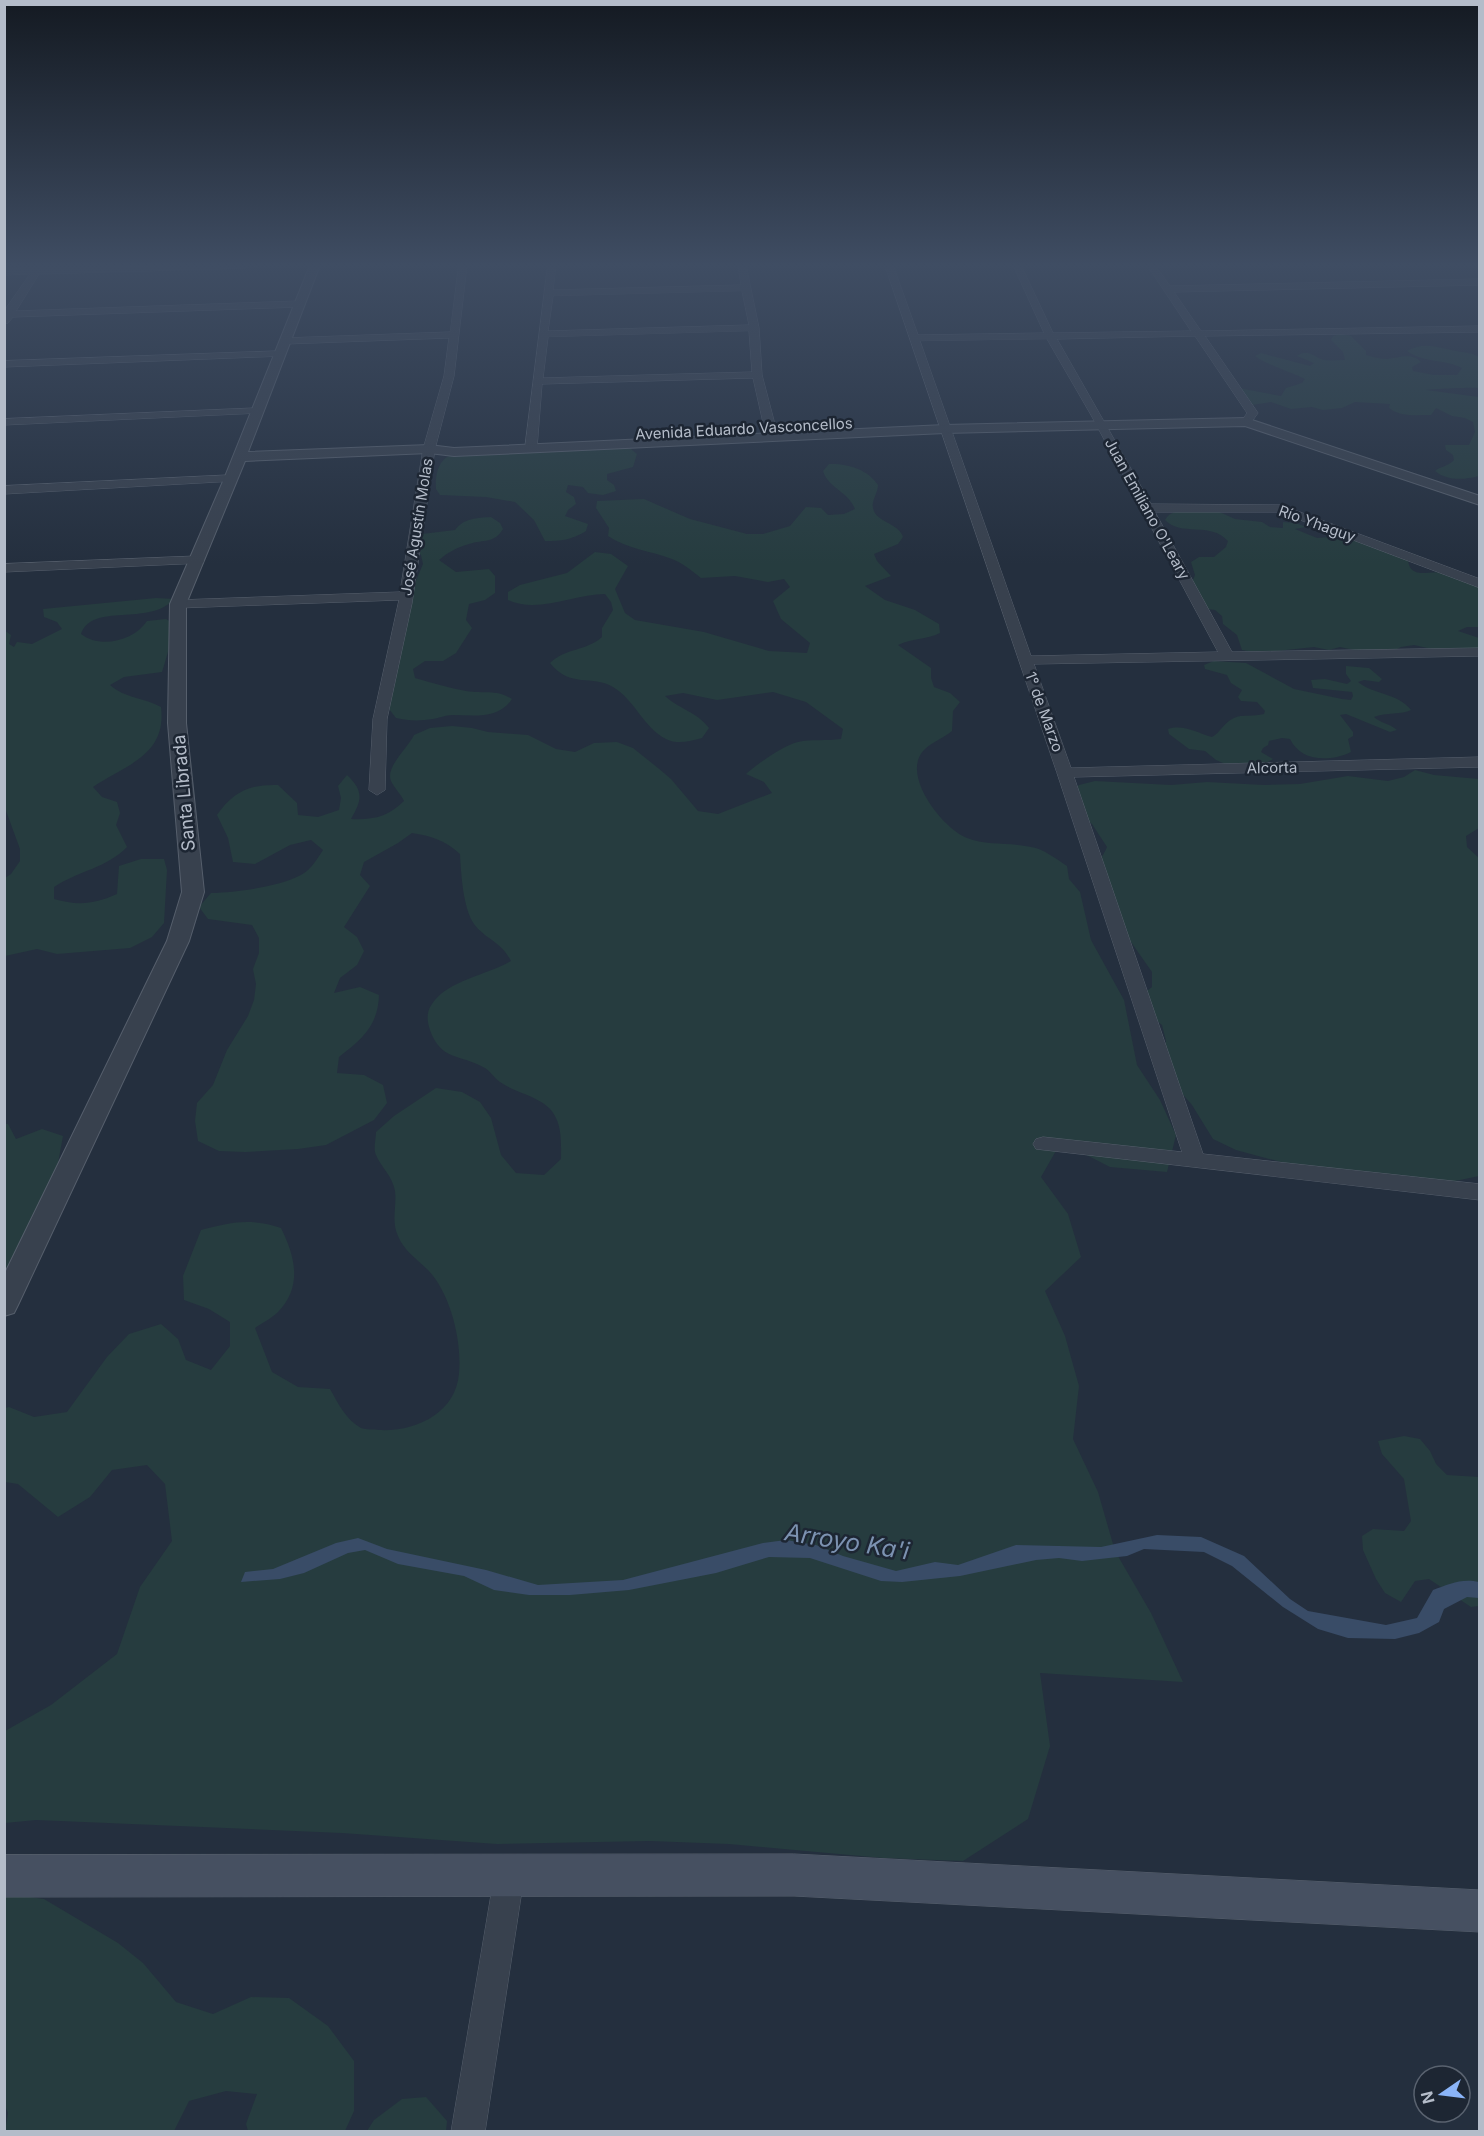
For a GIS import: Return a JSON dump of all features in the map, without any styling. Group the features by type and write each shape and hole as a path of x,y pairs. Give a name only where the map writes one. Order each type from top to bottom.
{"main road":[{"path":"4,1876 794,1875 1479,1911"}],"street":[{"name":"Santa Librada","path":"4,1305 178,941 193,892 177,723 178,604 240,457 275,365"},
{"name":"José Agustín Molas","path":"377,790 380,719 406,596 429,449 450,365"},
{"path":"531,443 540,365"},
{"path":"756,365 770,432"},
{"name":"1° de Marzo","path":"924,365 1065,773 1195,1161"},
{"name":"Juan Emiliano O'Leary","path":"1067,365 1228,657"},
{"path":"1216,365 1249,418"},
{"path":"537,381 757,375"},
{"path":"4,422 256,411"},
{"name":"Avenida Eduardo Vasconcellos","path":"240,457 429,449 454,452 531,443 944,425 1249,418 1477,495"},
{"path":"4,490 231,479"},
{"name":"Río Yhaguy","path":"1146,508 1269,508 1281,510 1479,584"},
{"path":"4,568 198,560"},
{"path":"178,604 406,596"},
{"path":"1025,660 1479,652"},
{"name":"Alcorta","path":"1065,773 1479,762"},
{"path":"1043,1144 1479,1192"},
{"path":"468,2132 509,1877"}],"green space":[{"path":"1270,365 1416,365 1412,367 1413,371 1434,375 1457,375 1462,368 1454,365 1479,365 1479,388 1426,390 1479,397 1479,476 1456,479 1445,477 1435,471 1454,460 1445,445 1469,445 1475,432 1473,422 1465,418 1452,416 1436,408 1431,415 1403,414 1389,408 1390,404 1355,402 1342,408 1323,410 1312,407 1291,409 1271,402 1252,405 1238,388 1281,396 1286,388 1302,383 1305,379"},
{"path":"618,446 631,449 637,454 633,467 607,474 607,480 614,485 616,491 603,495 588,493 583,487 568,485 566,492 574,497 576,504 568,510 565,516 588,524 586,531 566,539 545,541 534,520 515,502 486,497 440,495 436,489 436,477 441,463 454,454 558,452"},
{"path":"829,464 856,468 874,479 878,485 873,503 875,513 882,520 897,528 903,537 898,544 874,554 877,561 891,576 865,586 885,600 915,610 939,624 940,633 898,645 931,668 934,687 950,693 960,702 953,711 952,731 925,749 918,759 917,772 927,799 946,823 967,838 982,842 1036,848 1067,866 1069,879 1080,892 1091,940 1124,1000 1137,1065 1160,1100 1176,1135 1167,1172 1110,1167 1061,1142 1041,1177 1068,1214 1081,1257 1045,1291 1065,1336 1079,1386 1073,1439 1098,1492 1115,1551 1151,1613 1183,1682 1040,1673 1050,1746 1028,1819 963,1861 883,1858 729,1844 650,1841 497,1844 342,1833 36,1820 5,1823 5,1731 51,1705 117,1654 140,1587 172,1541 165,1484 147,1465 112,1470 90,1497 58,1517 18,1484 5,1482 5,1408 9,1407 34,1417 67,1412 107,1357 129,1334 161,1324 178,1339 186,1360 211,1370 230,1346 230,1322 209,1309 184,1300 183,1276 201,1230 232,1223 250,1222 281,1228 293,1260 294,1281 286,1302 276,1314 255,1328 272,1372 298,1387 330,1389 347,1416 361,1428 393,1430 420,1423 442,1409 456,1387 459,1373 457,1333 449,1305 436,1280 407,1250 398,1236 395,1225 395,1191 392,1181 375,1153 376,1132 394,1116 436,1088 462,1092 480,1102 491,1118 501,1155 516,1173 544,1175 561,1159 558,1123 546,1105 507,1086 483,1067 446,1052 434,1040 429,1027 428,1013 439,996 458,984 511,961 502,949 474,924 470,917 463,890 460,854 438,839 412,833 364,862 360,875 370,886 344,927 357,937 364,951 357,965 340,978 334,993 360,987 379,995 376,1015 372,1023 362,1038 339,1057 337,1073 364,1075 383,1085 387,1103 374,1120 326,1145 245,1152 219,1151 198,1141 195,1121 197,1103 213,1085 227,1050 248,1016 254,1000 256,984 253,969 259,953 259,938 252,925 208,919 199,907 211,893 258,888 281,883 301,875 311,867 323,850 311,840 290,845 255,864 233,862 228,838 217,815 229,800 243,791 259,786 278,785 297,803 298,815 318,817 339,810 341,798 338,786 347,775 353,781 360,796 351,819 380,816 392,811 404,801 392,784 390,776 394,764 414,735 430,728 452,726 528,735 556,749 575,752 594,743 617,742 633,748 671,779 698,811 718,814 772,793 764,782 746,774 771,755 792,744 841,739 843,729 806,702 773,692 717,700 683,693 665,696 699,718 709,728 702,738 680,742 670,741 651,728 627,699 613,687 597,681 573,679 558,671 550,663 602,637 602,628 613,610 605,594 531,605 508,600 508,592 520,585 567,573 595,552 611,554 628,566 615,589 625,613 635,620 704,632 769,651 807,653 810,643 781,619 773,601 790,587 784,579 768,582 735,576 701,578 676,561 632,547 608,536 609,528 596,508 597,501 644,499 690,519 747,534 763,534 790,526 806,507 821,508 828,515 844,514 855,509 848,498 826,477 823,471"},
{"path":"1215,510 1235,519 1262,522 1270,527 1283,528 1283,522 1296,523 1306,527 1295,529 1317,538 1343,536 1404,550 1409,564 1416,572 1451,573 1479,584 1479,627 1467,627 1458,631 1479,638 1479,655 1445,652 1414,645 1401,647 1383,656 1340,647 1329,650 1314,647 1258,653 1242,650 1237,635 1223,624 1222,616 1215,610 1199,608 1190,587 1195,575 1191,562 1199,557 1214,557 1226,547 1228,541 1213,532 1179,528 1165,520 1174,512"},
{"path":"491,517 500,523 503,529 500,534 488,540 461,547 439,560 456,572 489,569 495,576 495,593 485,600 469,604 466,620 472,628 456,653 443,661 425,661 413,669 415,678 466,691 501,694 512,699 500,710 485,715 450,715 419,720 396,718 389,709 400,659 398,650 412,590 423,564 421,555 415,549 422,534 455,530 467,521"},
{"path":"156,598 174,599 150,612 97,619 87,624 81,634 89,639 107,642 134,634 147,621 166,619 176,625 162,672 124,677 110,685 122,693 161,707 161,724 151,748 130,765 93,787 102,797 117,802 120,813 116,825 127,847 111,860 54,887 54,899 79,903 94,902 109,897 117,894 119,866 141,859 164,859 167,870 164,923 152,937 130,948 57,954 37,949 5,956 5,878 11,874 20,861 20,849 5,808 4,630 11,635 9,644 14,647 17,642 32,644 62,629 57,622 44,617 43,609"},
{"path":"1214,661 1246,663 1294,689 1351,700 1352,692 1313,688 1311,680 1325,679 1347,684 1351,681 1346,674 1346,666 1369,668 1382,679 1379,682 1364,680 1358,682 1399,700 1411,710 1374,717 1397,730 1390,732 1346,714 1340,715 1353,732 1353,736 1348,739 1351,752 1343,755 1325,758 1309,756 1295,747 1290,739 1282,738 1269,741 1268,745 1263,748 1261,752 1273,759 1257,768 1230,766 1216,760 1205,751 1189,749 1169,734 1168,729 1185,728 1212,737 1234,718 1264,714 1265,711 1257,702 1241,701 1238,697 1242,690 1231,683 1227,675 1205,669 1204,665"},
{"path":"1415,770 1434,775 1479,779 1479,828 1466,836 1467,847 1480,859 1479,1176 1446,1183 1292,1165 1236,1150 1213,1139 1192,1105 1179,1090 1163,1056 1166,1041 1162,1025 1145,1012 1139,997 1152,987 1152,972 1131,942 1117,929 1102,890 1091,878 1107,847 1092,824 1069,803 1070,793 1079,785 1095,781 1171,785 1207,782 1264,785 1300,784 1348,776 1388,781 1404,777"},
{"path":"5,1124 8,1124 16,1139 42,1129 63,1136 56,1174 5,1308"},
{"path":"1404,1436 1420,1439 1430,1451 1436,1464 1447,1475 1479,1477 1479,1606 1471,1607 1429,1579 1415,1581 1401,1602 1385,1593 1363,1550 1362,1536 1373,1529 1404,1531 1411,1521 1404,1479 1382,1454 1378,1441"},
{"path":"8,1894 44,1899 118,1943 143,1963 176,2002 213,2014 251,1997 289,1998 328,2026 354,2061 354,2111 345,2131 248,2131 246,2124 257,2094 226,2091 189,2101 174,2131 5,2131 8,2113 4,2103 4,1897"},
{"path":"426,2097 447,2121 446,2131 367,2131 374,2120 402,2099"}],"water":[{"path":"1157,1535 1201,1537 1244,1556 1290,1599 1308,1611 1386,1625 1417,1618 1433,1590 1450,1584 1461,1581 1479,1582 1479,1598 1467,1597 1444,1609 1439,1622 1419,1633 1395,1639 1348,1638 1318,1629 1283,1607 1232,1566 1204,1552 1144,1549 1127,1556 1082,1561 1059,1558 1036,1560 960,1576 902,1582 881,1581 810,1558 769,1557 716,1573 629,1590 570,1595 529,1595 494,1590 464,1576 398,1564 365,1550 348,1553 304,1573 280,1579 241,1582 245,1572 273,1569 336,1543 358,1538 387,1549 486,1570 538,1585 623,1580 763,1543 786,1540 816,1545 843,1556 896,1571 935,1562 958,1565 1016,1545 1101,1547"}],"water label":[{"name":"Arroyo Ka'i","path":"847,1542"}]}
